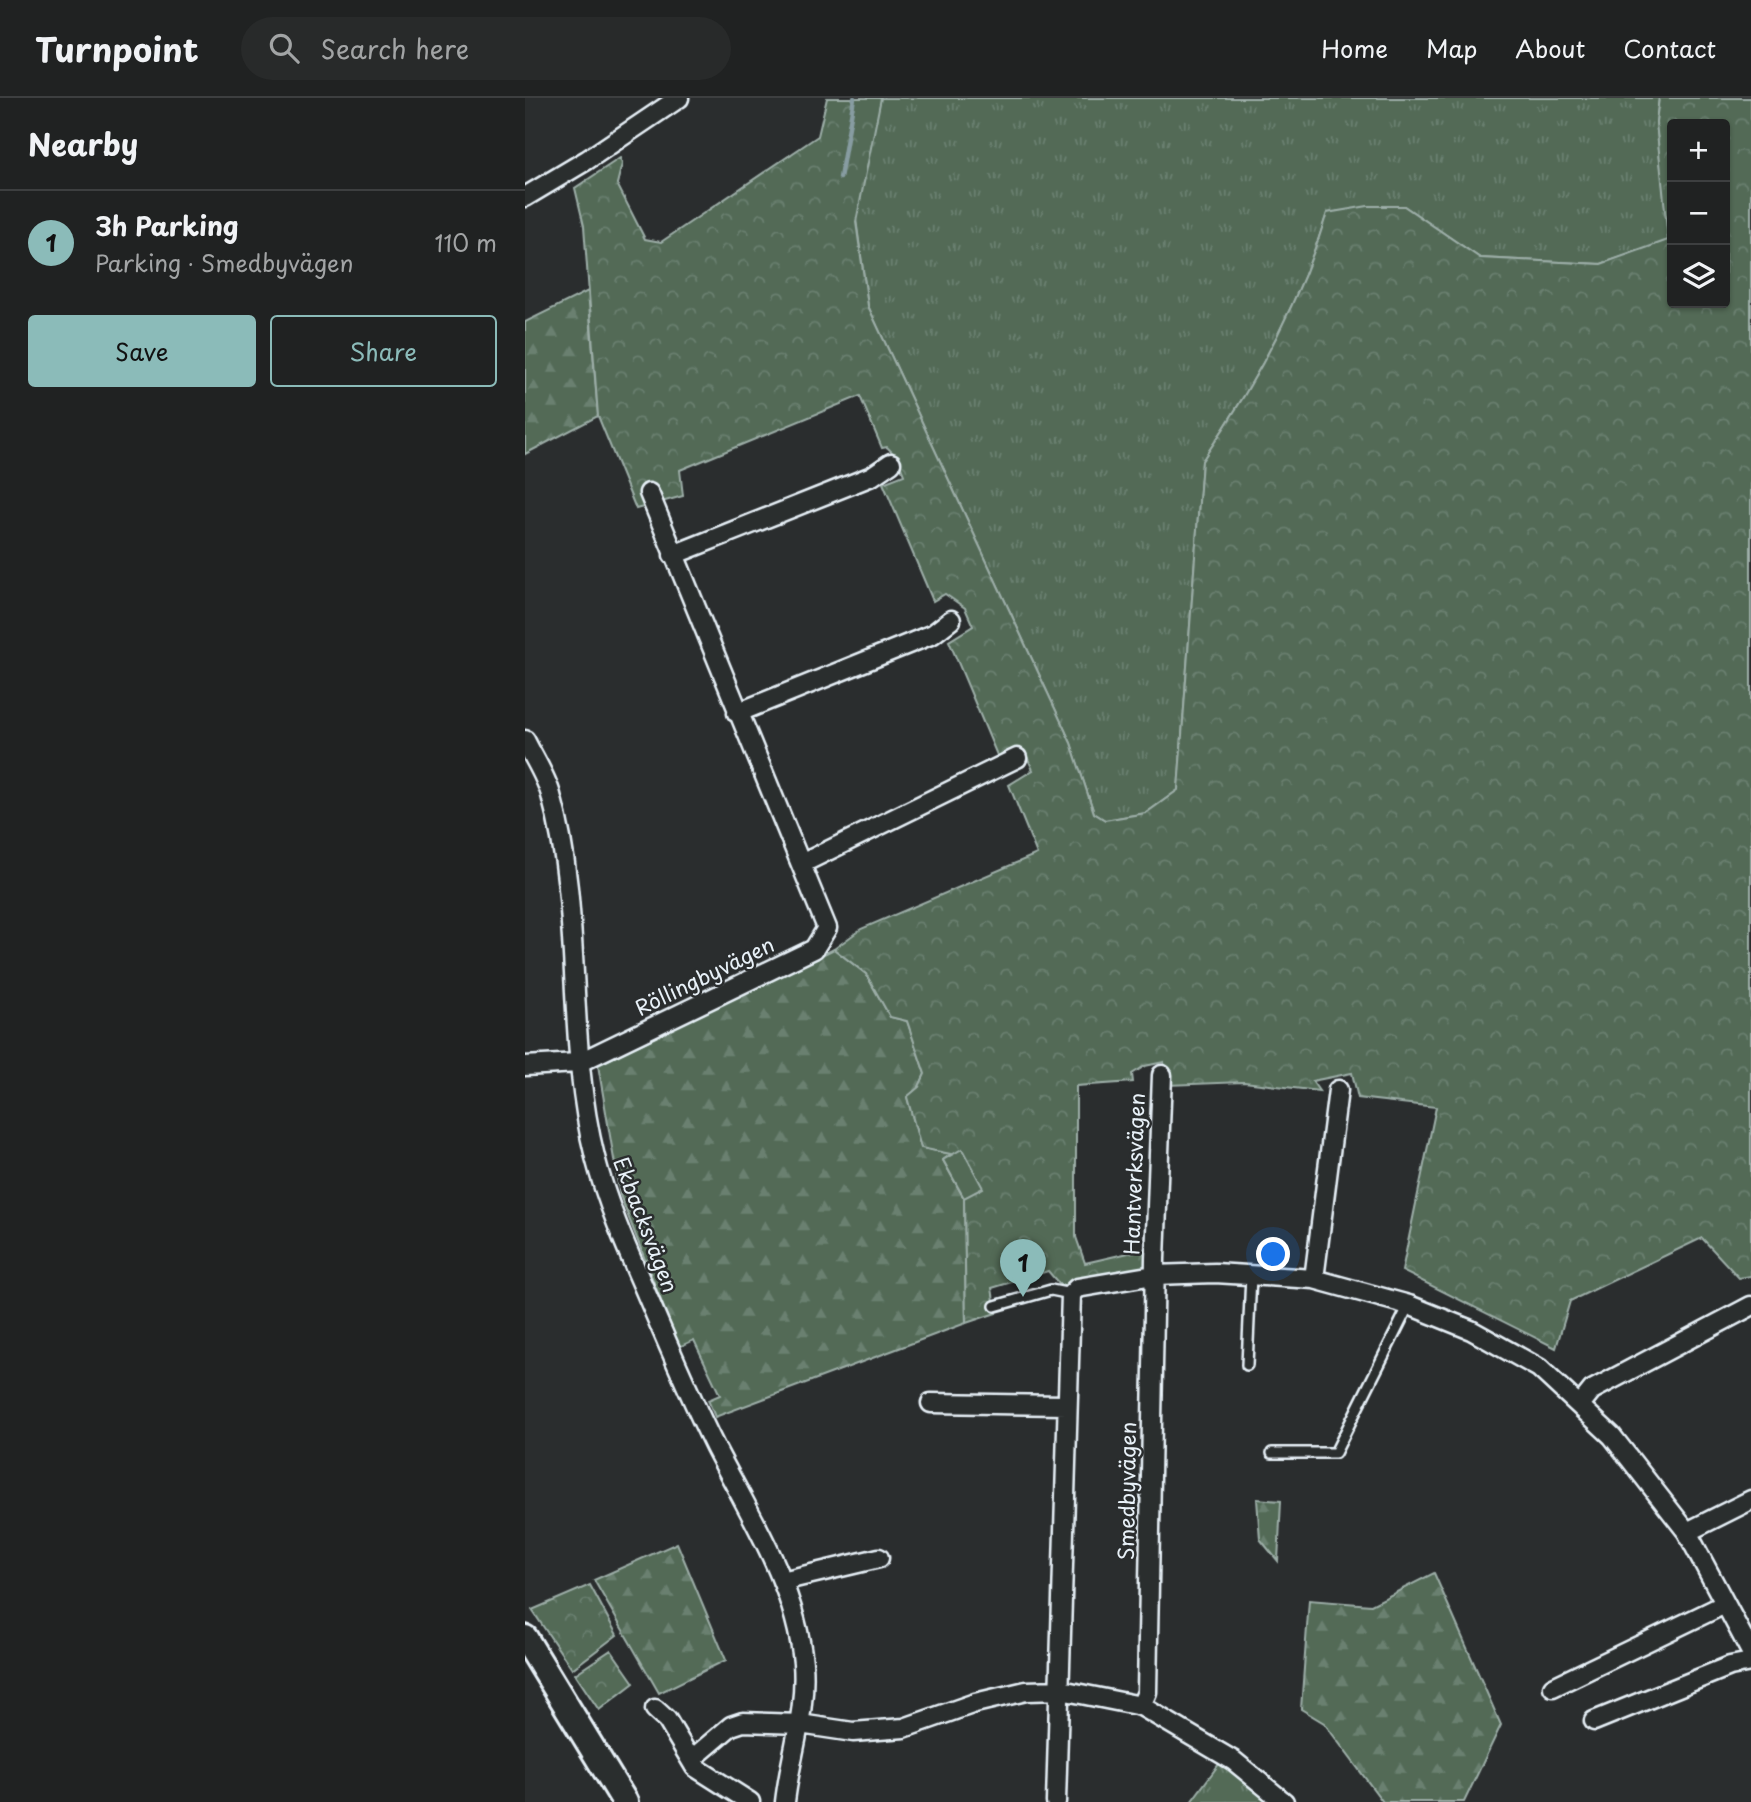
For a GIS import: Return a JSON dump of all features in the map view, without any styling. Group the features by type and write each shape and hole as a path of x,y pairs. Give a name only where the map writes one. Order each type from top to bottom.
{"street":[{"path":"525,197 587,160 679,98"},
{"path":"673,555 871,476 891,463"},
{"name":"Röllingbyvägen","path":"525,1066 578,1063 814,949 827,928 649,493"},
{"path":"737,713 933,634 951,620"},
{"name":"Ekbacksvägen","path":"525,740 551,794 565,876 574,957 578,1063 595,1157 616,1224 693,1404 782,1581 796,1619 803,1666 800,1724 785,1802"},
{"path":"801,864 1017,758"},
{"name":"Hantverksvägen","path":"1154,1275 1162,1075"},
{"path":"1314,1279 1338,1090"},
{"name":"Hantverksvägen","path":"1071,1294 1077,1288 1154,1275 1251,1275 1314,1279 1409,1305 1471,1330 1539,1368 1612,1436 1687,1532 1723,1605 1744,1634 1751,1652"},
{"name":"Smedbyvägen","path":"1141,1706 1147,1692 1154,1275"},
{"path":"1056,1802 1071,1294"},
{"path":"1580,1405 1592,1390 1751,1306"},
{"path":"931,1403 1067,1405"},
{"path":"1687,1532 1751,1500"},
{"path":"782,1581 879,1558"},
{"path":"1553,1687 1723,1605"},
{"path":"525,1638 625,1802"},
{"path":"1594,1721 1730,1666 1751,1662"},
{"path":"691,1760 730,1726 743,1722 800,1724 853,1732 904,1728 975,1703 1026,1691 1061,1690 1141,1706 1234,1761 1284,1802"},
{"path":"655,1709 667,1720 695,1767 727,1790 739,1793 750,1802"}],"lane":[{"path":"1247,1364 1251,1275"},
{"path":"995,1306 1051,1290 1071,1294"},
{"path":"1272,1453 1335,1453 1409,1305"}],"green space":[{"path":"827,98 881,98 856,222 868,306 1071,743 1094,813 1105,820 1146,813 1178,790 1202,461 1240,403 1274,342 1303,278 1327,213 1368,206 1404,206 1480,258 1601,264 1667,240 1667,308 1730,308 1730,119 1667,119 1667,230 1656,122 1659,98 1751,98 1751,1276 1739,1278 1702,1238 1570,1301 1556,1348 1402,1271 1436,1107 1358,1098 1352,1073 1312,1081 1319,1091 1244,1082 1167,1085 1164,1062 1145,1066 1132,1074 1133,1082 1076,1086 1076,1237 1085,1263 1146,1249 1148,1260 1145,1266 1077,1288 1060,1285 1048,1271 992,1288 996,1313 966,1323 964,1198 943,1160 951,1154 921,1148 907,1097 919,1087 925,1074 907,1021 890,1017 866,974 834,949 861,929 1037,854 1009,785 1033,770 1025,752 999,760 949,641 973,626 965,608 945,594 933,601 883,483 904,475 897,457 887,447 882,448 860,396 680,470 683,496 636,509 598,416 584,226 575,188 620,158 622,164 617,184 645,239 661,242 818,136"},
{"path":"872,98 1659,98 1656,122 1667,242 1601,264 1480,258 1404,206 1327,213 1303,278 1274,342 1240,403 1202,461 1178,790 1146,813 1105,820 1094,813 1071,743 868,306 852,190"},
{"path":"588,291 598,416 525,454 525,322"},
{"path":"834,949 866,974 890,1017 907,1021 925,1074 919,1087 907,1097 921,1148 952,1154 943,1160 964,1198 966,1323 715,1417 708,1400 720,1395 694,1340 679,1347 620,1195 598,1065"},
{"path":"962,1149 983,1188 964,1198 943,1160"},
{"path":"1257,1499 1281,1501 1278,1561 1260,1539"},
{"path":"677,1543 726,1660 659,1693 594,1580"},
{"path":"1434,1573 1501,1725 1464,1802 1383,1802 1324,1723 1301,1709 1309,1600 1371,1605"},
{"path":"590,1585 617,1635 572,1669 532,1610"},
{"path":"611,1650 634,1683 599,1710 575,1674"},
{"path":"1222,1760 1270,1802 1191,1802"}],"waterway":[{"path":"840,178 854,98"}],"place":[{"name":"3h Parking","path":"1023,1297"}]}
